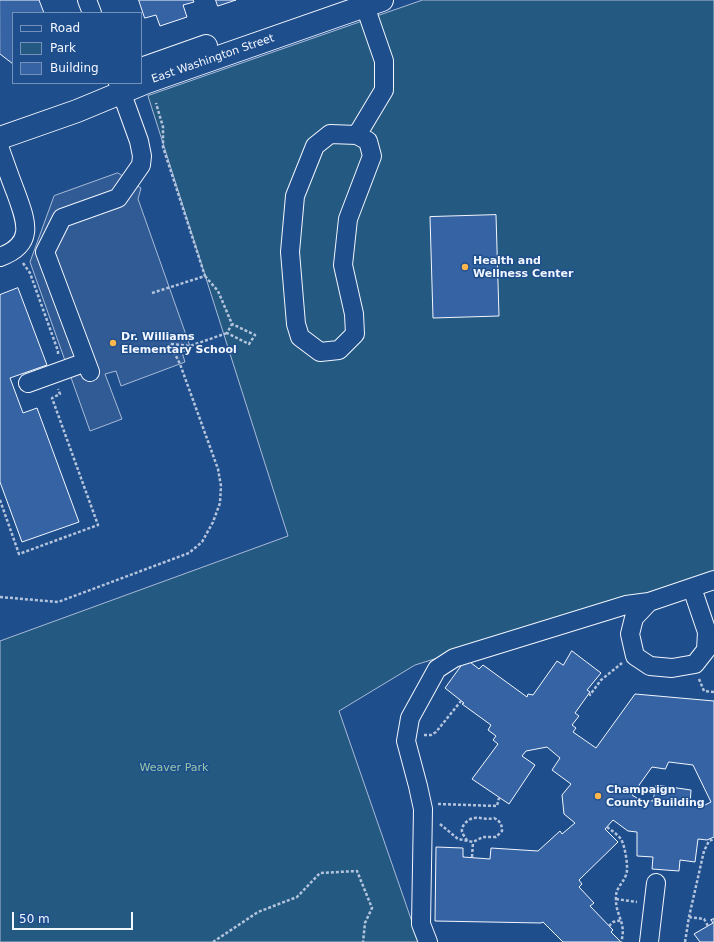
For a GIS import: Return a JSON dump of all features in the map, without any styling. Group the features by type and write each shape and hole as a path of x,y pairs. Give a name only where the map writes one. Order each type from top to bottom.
{"main road":[{"name":"East Washington Street","path":"142,69 226,39 256,33 365,2"},
{"name":"East Washington Street","path":"142,83 365,2"},
{"name":"East Washington Street","path":"0,122 116,86 132,84"},
{"name":"East Washington Street","path":"0,138 77,111 116,86"}],"street":[{"path":"87,0 92,12"},
{"path":"357,135 384,90 384,61 365,2"},
{"path":"28,383 53,374 88,367 46,252 62,218 118,198 141,165 142,156 139,141 116,86"},
{"path":"330,134 357,135 368,141 372,156 348,219 343,265 354,314 355,334 339,350 320,352 300,337 296,324 290,252 295,196 315,146 330,134"},
{"path":"0,149 26,222 24,237 18,248 9,254 0,257"},
{"path":"428,942 421,924 422,803 406,741 410,718 437,669 454,658 626,606 650,602 714,580"},
{"path":"650,602 634,618 630,634 636,656 650,666 672,668 695,664 706,650 707,632 692,588"},
{"path":"649,942 656,883"}],"path":[{"path":"156,104 163,127 163,147 205,276 218,291 232,324 255,335 249,344 227,333"},
{"path":"0,500 19,554 98,525 52,398 60,394 50,365 57,363 58,351 30,273 24,263 19,262"},
{"path":"152,293 205,276"},
{"path":"0,596 58,602 188,553 202,542 213,522 220,503 220,480 218,469 180,364 170,344 190,346 227,333 232,324"},
{"path":"589,693 590,695 601,680 626,660"},
{"path":"698,675 704,691 714,692"},
{"path":"407,734 426,736 436,732 461,701"},
{"path":"422,803 497,806 499,798"},
{"path":"423,821 435,820 458,839 467,841 473,842 483,836 496,836 502,831 502,826 498,820 494,818 487,820 475,818 470,820 463,827 462,832 467,841"},
{"path":"607,827 617,834 622,841 627,865 626,874 617,888 616,899 616,907 622,920 623,936 621,942"},
{"path":"685,942 704,851 709,842 714,839"},
{"path":"472,857 473,842"},
{"path":"213,942 258,912 297,897 320,874 357,872 372,908 365,923 363,942"},
{"path":"616,899 653,904"},
{"path":"689,917 704,919 708,926"},
{"path":"609,926 613,922 622,920"}],"green space":[{"name":"Weaver Park","path":"423,0 714,0 714,572 415,665 339,711 419,942 0,942 0,641 288,536 148,96"}],"shaded area":[{"path":"118,173 141,188 138,199 191,349 182,352 185,362 121,386 116,371 105,374 122,419 90,431 30,262 54,196"}],"building":[{"path":"0,0 39,0 44,12 12,12 12,63 0,54"},
{"path":"139,0 193,0 194,2 183,5 187,17 160,26 156,15 145,18"},
{"path":"216,0 236,0 218,6"},
{"name":"Health and Wellness Center","path":"496,215 499,316 433,318 430,217"},
{"path":"18,288 47,365 10,378 23,413 37,408 79,522 22,542 0,482 0,295"},
{"name":"Champaign County Building","path":"572,651 601,673 587,690 590,692 575,713 579,716 572,725 576,728 573,732 596,748 635,694 714,701 714,837 707,840 698,839 695,862 680,860 679,871 652,869 653,857 637,856 637,832 628,831 613,820 605,829 618,842 579,880 582,884 579,887 594,903 590,906 613,930 611,932 621,942 563,942 543,922 435,921 436,847 463,848 463,857 490,859 491,848 538,851 560,831 562,834 575,823 564,814 562,795 571,784 552,770 560,758 547,747 526,751 522,756 535,765 509,804 472,779 498,744 493,740 496,736 488,730 491,725 462,704 464,703 445,688 466,659 479,669 483,665 527,697 528,694 533,695 557,661 563,665","holes":["669,762 693,765 711,802 703,806 690,805 691,790 656,785 653,801 640,800 632,795 652,767 665,769"]},
{"path":"714,919 714,942 700,942 694,934 713,923 711,920"}],"place":[{"name":"Health and Wellness Center","path":"465,267"},
{"name":"Dr. Williams Elementary School","path":"113,343"},
{"name":"Champaign County Building","path":"598,796"}]}
